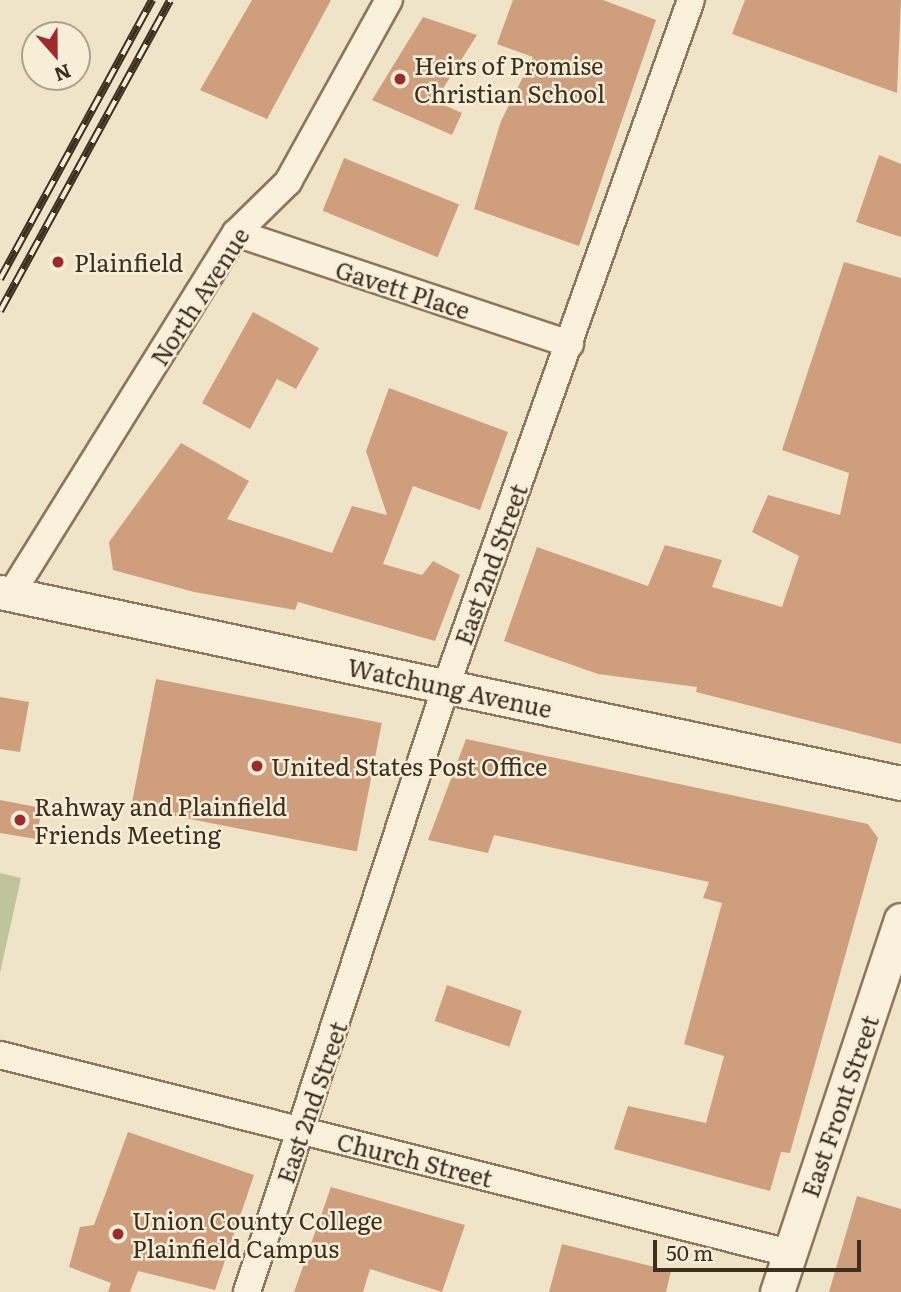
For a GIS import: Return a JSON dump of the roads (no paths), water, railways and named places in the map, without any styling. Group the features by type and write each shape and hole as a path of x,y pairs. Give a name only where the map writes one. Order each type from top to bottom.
{"street":[{"name":"North Avenue","path":"5,593 236,233 288,182 389,0"},
{"name":"East 2nd Street","path":"247,1292 446,687 691,0"},
{"name":"Gavett Place","path":"236,233 570,344"},
{"name":"Watchung Avenue","path":"5,593 901,783"},
{"name":"East Front Street","path":"778,1292 901,920"},
{"name":"Church Street","path":"0,1055 789,1253"}],"railway":[{"path":"0,279 152,0"},
{"path":"0,311 170,0"}],"place":[{"name":"Heirs of Promise Christian School","path":"400,79"},
{"name":"Plainfield","path":"58,262"},
{"name":"United States Post Office","path":"257,766"},
{"name":"Rahway and Plainfield Friends Meeting","path":"20,820"},
{"name":"Union County College Plainfield Campus","path":"118,1234"}]}
